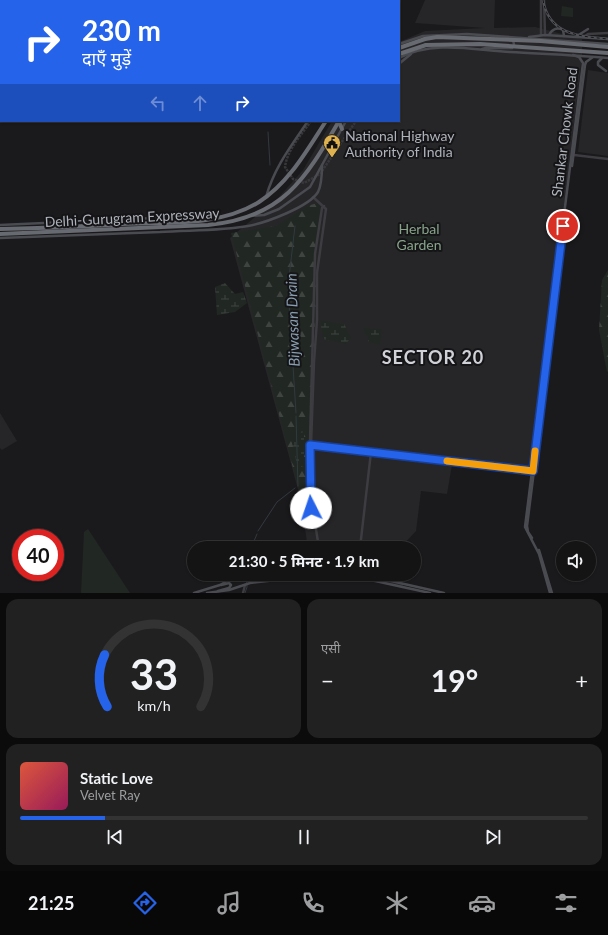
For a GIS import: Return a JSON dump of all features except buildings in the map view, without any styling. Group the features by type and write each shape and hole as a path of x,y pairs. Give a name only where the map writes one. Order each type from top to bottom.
{"highway":[{"path":"400,48 425,39 437,37 534,41 608,47"},
{"path":"400,54 426,45 480,44 608,53"},
{"name":"Delhi-Gurugram Expressway","path":"0,229 185,221 224,217 241,212 276,189 289,176 325,122"},
{"path":"339,122 342,129"},
{"name":"Delhi-Gurugram Expressway","path":"0,234 208,225 226,223 251,216 279,202 307,175 339,122"},
{"path":"112,225 118,220"}],"main road":[{"path":"547,35 559,28 563,30 564,36"},
{"path":"576,36 588,29"},
{"path":"526,37 541,33 547,35 608,39"},
{"path":"400,44 418,37 438,34 526,37 608,44"},
{"path":"480,50 486,48 513,48 514,40 509,36"},
{"path":"400,58 413,52 439,47 608,58"},
{"path":"400,63 413,52"},
{"name":"Shankar Chowk Road","path":"534,471 583,62 579,57 573,55"},
{"name":"Shankar Chowk Road","path":"551,593 539,554 526,530 585,65 586,62 593,57"},
{"path":"602,58 598,64 606,71"},
{"path":"265,197 270,180 276,169 307,122"},
{"path":"251,216 257,217 269,213 287,204 310,187 346,122"},
{"path":"0,238 232,228 266,221 299,206 318,192 322,165"},
{"path":"266,221 269,213"},
{"path":"0,225 176,217 185,221"},
{"path":"220,585 227,581"},
{"path":"215,591 229,590 246,585 272,581"},
{"path":"382,581 430,593"},
{"path":"387,581 444,593"},
{"path":"194,593 229,583 231,586 229,588 207,593"}],"street":[{"path":"541,0 541,33"},
{"path":"544,0 545,30 547,35"},
{"path":"541,33 545,30"},
{"path":"582,37 588,34 608,34"},
{"path":"574,155 608,159"},
{"path":"313,197 325,207"},
{"path":"317,541 310,500 310,445 315,254 321,210 325,207"},
{"path":"310,445 314,362 318,320 317,273 325,207"},
{"path":"310,445 534,471"},
{"path":"361,541 371,452"},
{"path":"243,593 246,585"}],"shaded area":[{"path":"425,0 495,0 494,28 535,27 582,39 582,56 533,470 453,459 447,494 421,491 416,531 407,541 307,541 300,497 230,238 279,197 303,170 331,122 400,122 400,42 425,31 485,28 415,23"},
{"path":"588,70 608,73 608,156 578,152"},
{"path":"0,413 17,441 2,450 0,448"},
{"path":"375,581 403,581 403,587"}],"green space":[{"path":"562,6 573,8 573,17 561,16"},
{"path":"318,203 323,206 315,260 316,296 308,467 309,498 301,498 231,233 276,226 307,206"},
{"name":"Herbal Garden","path":"407,221 435,224 432,252 404,249"},
{"path":"608,270 607,372 599,330 602,280"},
{"path":"225,283 235,294 243,292 247,303 235,312 217,315 215,287"},
{"path":"320,320 344,324 351,337 346,344 323,339"},
{"path":"363,328 382,329 380,345 369,342"},
{"path":"304,432 304,466 298,468 290,435"},
{"path":"88,529 130,593 81,593 84,532"}],"waterway":[{"name":"Bijwasan Drain","path":"268,132 270,165"},
{"name":"Bijwasan Drain","path":"295,226 288,286 296,413"},
{"name":"Bijwasan Drain","path":"296,416 298,486"},
{"name":"Bijwasan Drain","path":"258,531 277,502 295,488"},
{"name":"Bijwasan Drain","path":"254,541 257,534"},
{"name":"Bijwasan Drain","path":"245,593 247,587 247,581"}],"tunnel":[{"path":"310,122 292,148 285,167 293,179 304,183 320,174 355,122"}],"railway":[{"path":"543,0 546,12 559,27 567,32 586,37 608,39"}],"slow traffic":[{"path":"447,461 533,471 535,451"}],"place":[{"name":"National Highway Authority of India","path":"332,158"}],"district":[{"name":"SECTOR 20","path":"433,357"}],"route":[{"path":"311,508 310,445 533,471 563,226"}]}
